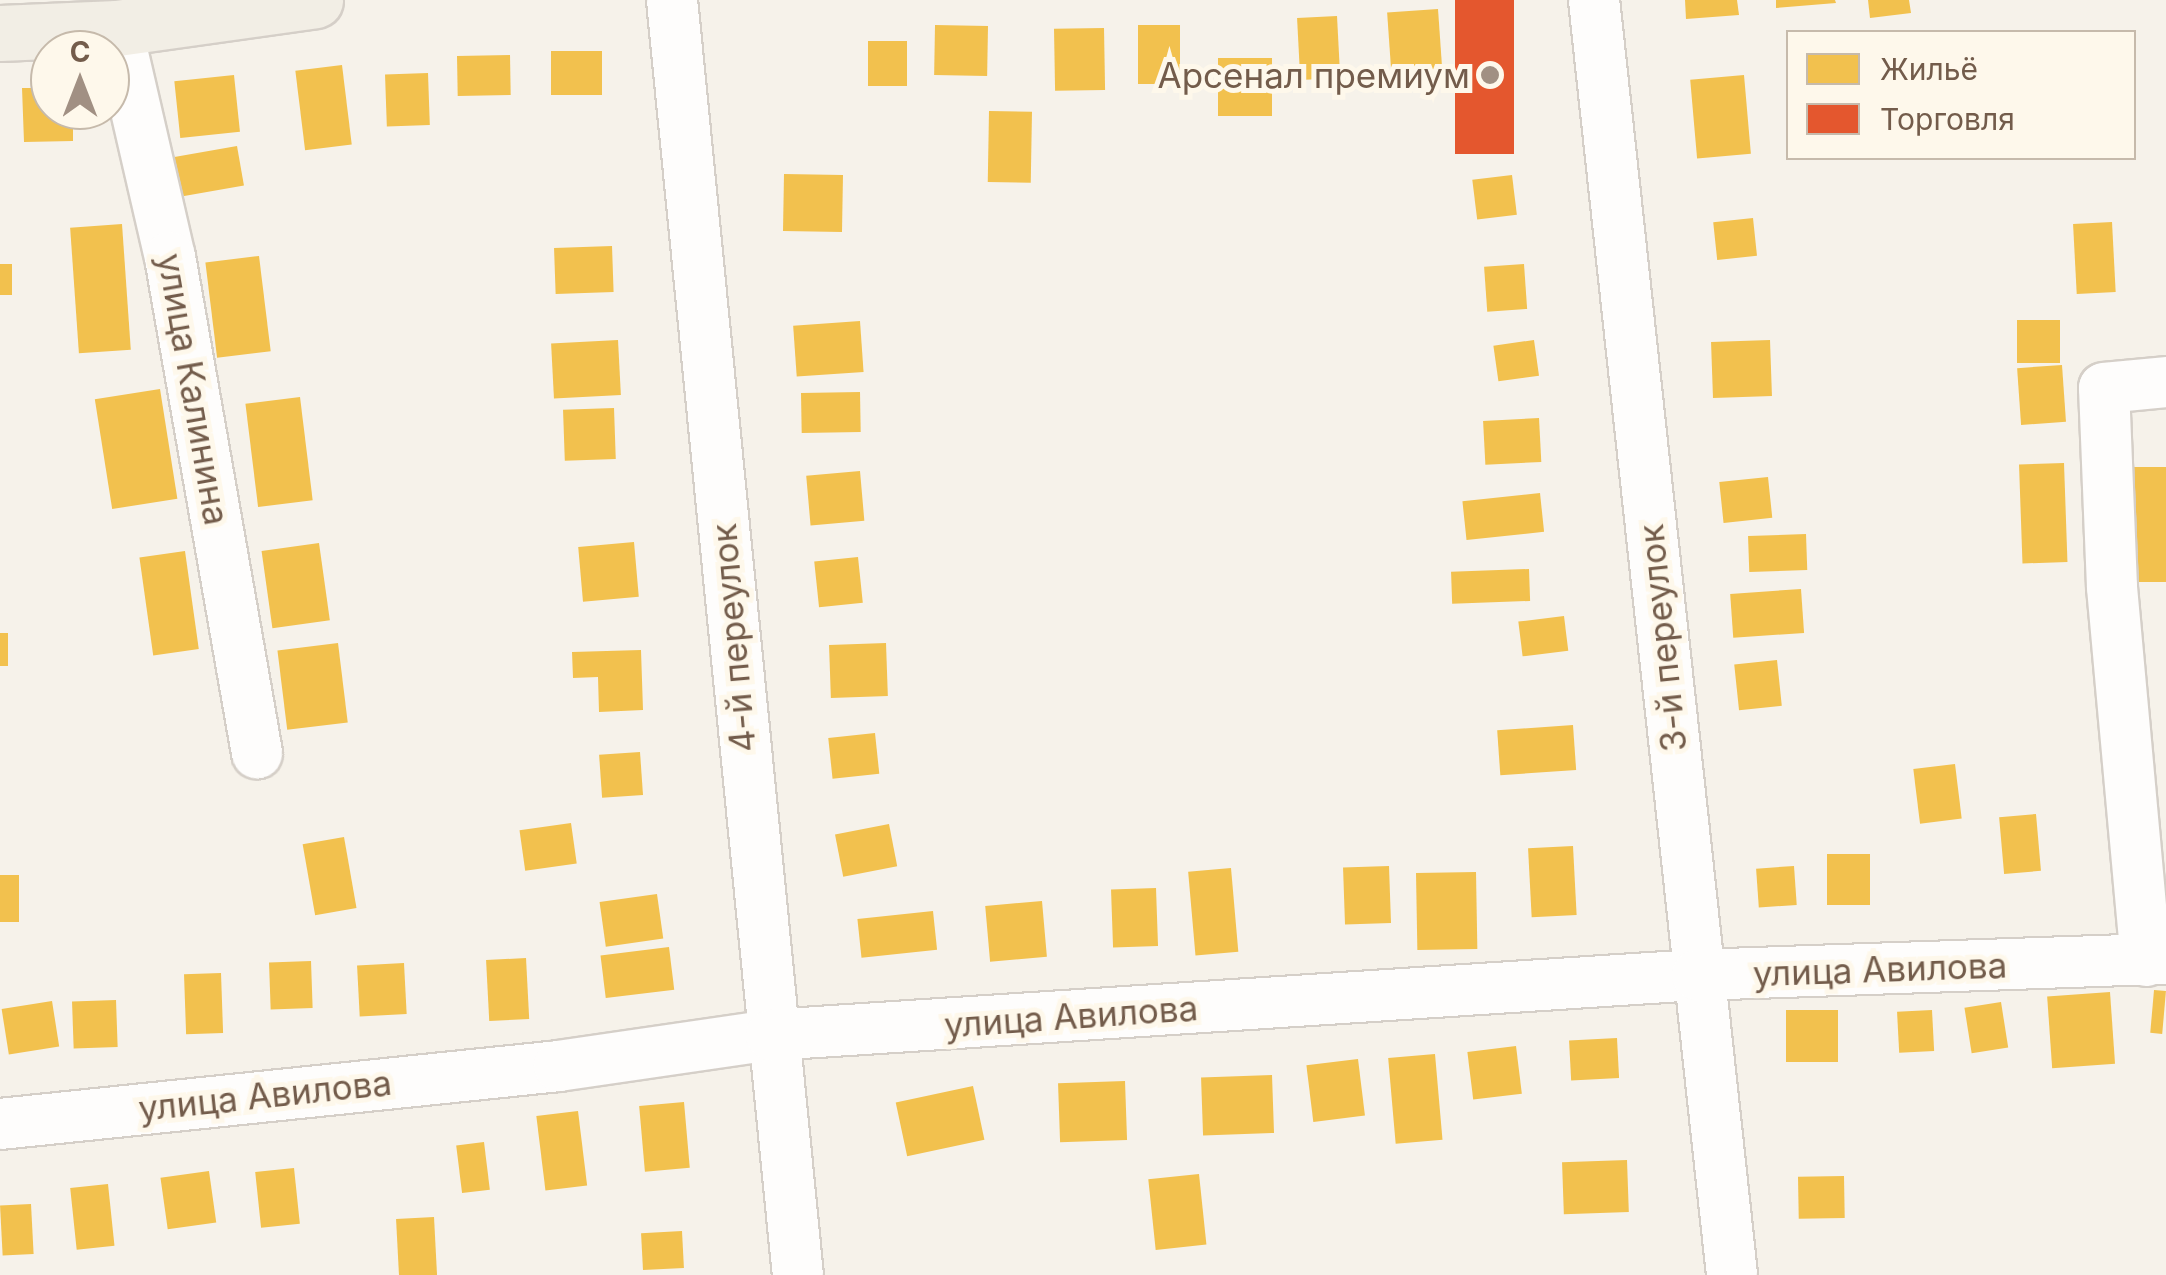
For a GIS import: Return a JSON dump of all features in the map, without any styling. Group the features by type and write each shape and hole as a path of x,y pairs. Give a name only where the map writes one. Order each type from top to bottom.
{"main road":[{"path":"0,34 117,28 315,0"}],"street":[{"name":"4-й переулок","path":"672,0 771,1036 798,1275"},
{"name":"3-й переулок","path":"1594,0 1732,1275"},
{"name":"улица Калинина","path":"117,28 170,257 256,752"},
{"name":"улица Авилова","path":"0,1124 559,1066 771,1036 1697,975 2156,960 2112,587 2104,388 2166,382"}],"building: Жильё":[{"path":"1685,0 1737,0 1739,15 1686,19"},
{"path":"1776,0 1835,0 1836,3 1776,8"},
{"path":"1868,0 1909,0 1911,13 1870,18"},
{"path":"1438,9 1442,69 1391,72 1387,13"},
{"path":"1337,16 1340,78 1300,80 1297,18"},
{"path":"935,25 988,26 987,76 934,75"},
{"path":"1138,25 1180,25 1180,84 1138,84"},
{"path":"1104,28 1105,90 1055,91 1054,29"},
{"path":"868,41 907,41 907,86 868,86"},
{"path":"551,51 602,51 602,95 551,95"},
{"path":"510,55 511,95 458,96 457,56"},
{"path":"1218,58 1272,58 1272,116 1218,116"},
{"path":"342,65 352,144 305,150 295,71"},
{"path":"428,73 430,125 387,126 385,75"},
{"path":"234,75 240,132 180,138 174,81"},
{"path":"1744,75 1751,154 1697,158 1690,80"},
{"path":"22,88 30,88 30,130 73,130 73,141 24,142"},
{"path":"989,111 1032,112 1031,183 988,182"},
{"path":"237,146 244,185 180,197 173,157"},
{"path":"784,174 843,175 842,232 783,231"},
{"path":"1512,175 1517,215 1477,220 1472,180"},
{"path":"1753,218 1757,256 1717,260 1713,222"},
{"path":"2112,222 2116,292 2077,294 2073,224"},
{"path":"122,224 131,350 79,353 70,228"},
{"path":"612,246 614,292 556,294 554,248"},
{"path":"259,256 271,351 217,358 205,263"},
{"path":"0,264 12,264 12,295 0,295"},
{"path":"1524,264 1527,309 1487,312 1484,267"},
{"path":"2017,320 2060,320 2060,363 2017,363"},
{"path":"860,321 864,372 797,377 793,326"},
{"path":"618,340 621,395 554,398 551,344"},
{"path":"1534,340 1539,376 1498,381 1493,346"},
{"path":"1770,340 1772,396 1713,398 1711,342"},
{"path":"2062,365 2066,422 2021,425 2017,368"},
{"path":"160,389 177,499 112,509 95,399"},
{"path":"860,392 861,432 802,433 801,393"},
{"path":"300,397 313,500 258,507 245,404"},
{"path":"614,408 616,459 565,461 563,410"},
{"path":"1539,418 1541,462 1485,465 1483,421"},
{"path":"2064,463 2067,562 2022,564 2019,465"},
{"path":"2113,467 2166,467 2166,582 2113,582"},
{"path":"860,471 864,521 811,526 806,476"},
{"path":"1768,477 1772,518 1724,523 1719,482"},
{"path":"1540,493 1544,532 1467,540 1462,501"},
{"path":"1806,534 1807,570 1749,572 1748,536"},
{"path":"634,542 639,597 583,602 578,547"},
{"path":"319,543 330,620 272,628 262,551"},
{"path":"185,551 199,649 153,655 139,557"},
{"path":"858,557 863,603 819,607 814,562"},
{"path":"1529,569 1530,601 1452,604 1451,572"},
{"path":"1801,589 1804,633 1733,638 1730,594"},
{"path":"1564,616 1568,651 1523,656 1518,622"},
{"path":"0,633 8,633 8,666 0,666"},
{"path":"338,643 348,722 287,730 277,650"},
{"path":"886,643 888,696 831,698 829,645"},
{"path":"641,650 643,710 599,712 598,677 573,678 572,652"},
{"path":"1777,660 1782,706 1739,710 1734,664"},
{"path":"1573,725 1576,770 1500,775 1497,730"},
{"path":"875,733 879,774 833,779 828,738"},
{"path":"640,752 643,795 602,798 599,755"},
{"path":"1955,764 1962,819 1920,824 1913,769"},
{"path":"2036,814 2041,871 2004,874 1999,817"},
{"path":"571,823 577,864 525,871 520,830"},
{"path":"889,824 897,866 843,877 835,834"},
{"path":"344,837 357,908 315,915 303,844"},
{"path":"1573,846 1577,915 1532,917 1528,848"},
{"path":"1827,854 1870,854 1870,905 1827,905"},
{"path":"1389,866 1391,923 1345,925 1343,868"},
{"path":"1794,866 1797,905 1759,908 1756,869"},
{"path":"1231,868 1238,952 1195,955 1188,872"},
{"path":"1476,872 1477,949 1417,950 1416,873"},
{"path":"0,875 19,875 19,922 0,922"},
{"path":"1156,888 1158,946 1113,948 1111,890"},
{"path":"657,894 663,939 606,947 600,902"},
{"path":"1042,901 1047,957 990,962 985,906"},
{"path":"933,911 937,950 861,958 857,919"},
{"path":"669,947 674,990 606,998 601,955"},
{"path":"526,958 529,1019 489,1021 486,960"},
{"path":"311,961 313,1008 271,1009 269,962"},
{"path":"404,963 407,1014 360,1016 357,965"},
{"path":"221,973 223,1033 186,1034 184,974"},
{"path":"2154,990 2166,991 2162,1034 2150,1033"},
{"path":"2110,992 2115,1064 2052,1068 2047,996"},
{"path":"116,1000 118,1047 74,1049 72,1002"},
{"path":"52,1001 59,1046 9,1054 2,1009"},
{"path":"2001,1002 2008,1047 1972,1053 1964,1008"},
{"path":"1786,1010 1838,1010 1838,1062 1786,1062"},
{"path":"1932,1010 1934,1051 1899,1053 1897,1012"},
{"path":"1617,1038 1619,1078 1571,1080 1569,1041"},
{"path":"1516,1046 1522,1094 1473,1100 1467,1052"},
{"path":"1435,1054 1442,1140 1396,1144 1388,1058"},
{"path":"1358,1059 1365,1116 1313,1122 1306,1065"},
{"path":"1272,1075 1274,1133 1203,1135 1201,1077"},
{"path":"1125,1081 1127,1140 1060,1142 1058,1083"},
{"path":"973,1086 984,1140 907,1156 896,1102"},
{"path":"684,1102 690,1168 645,1172 639,1106"},
{"path":"578,1111 587,1185 545,1191 536,1116"},
{"path":"484,1142 490,1190 462,1193 456,1145"},
{"path":"1627,1160 1629,1212 1564,1214 1562,1162"},
{"path":"294,1168 300,1224 261,1228 255,1172"},
{"path":"209,1171 216,1222 168,1229 160,1178"},
{"path":"1199,1174 1206,1245 1156,1250 1148,1179"},
{"path":"1844,1176 1845,1218 1799,1219 1798,1177"},
{"path":"108,1184 114,1246 77,1250 70,1188"},
{"path":"31,1204 34,1254 3,1256 0,1206"},
{"path":"434,1217 437,1275 399,1275 396,1219"},
{"path":"682,1231 684,1268 643,1270 641,1233"}],"building: Торговля":[{"name":"Арсенал премиум","path":"1455,0 1514,0 1514,154 1455,154"}],"place":[{"name":"Арсенал премиум","path":"1490,75"}]}
